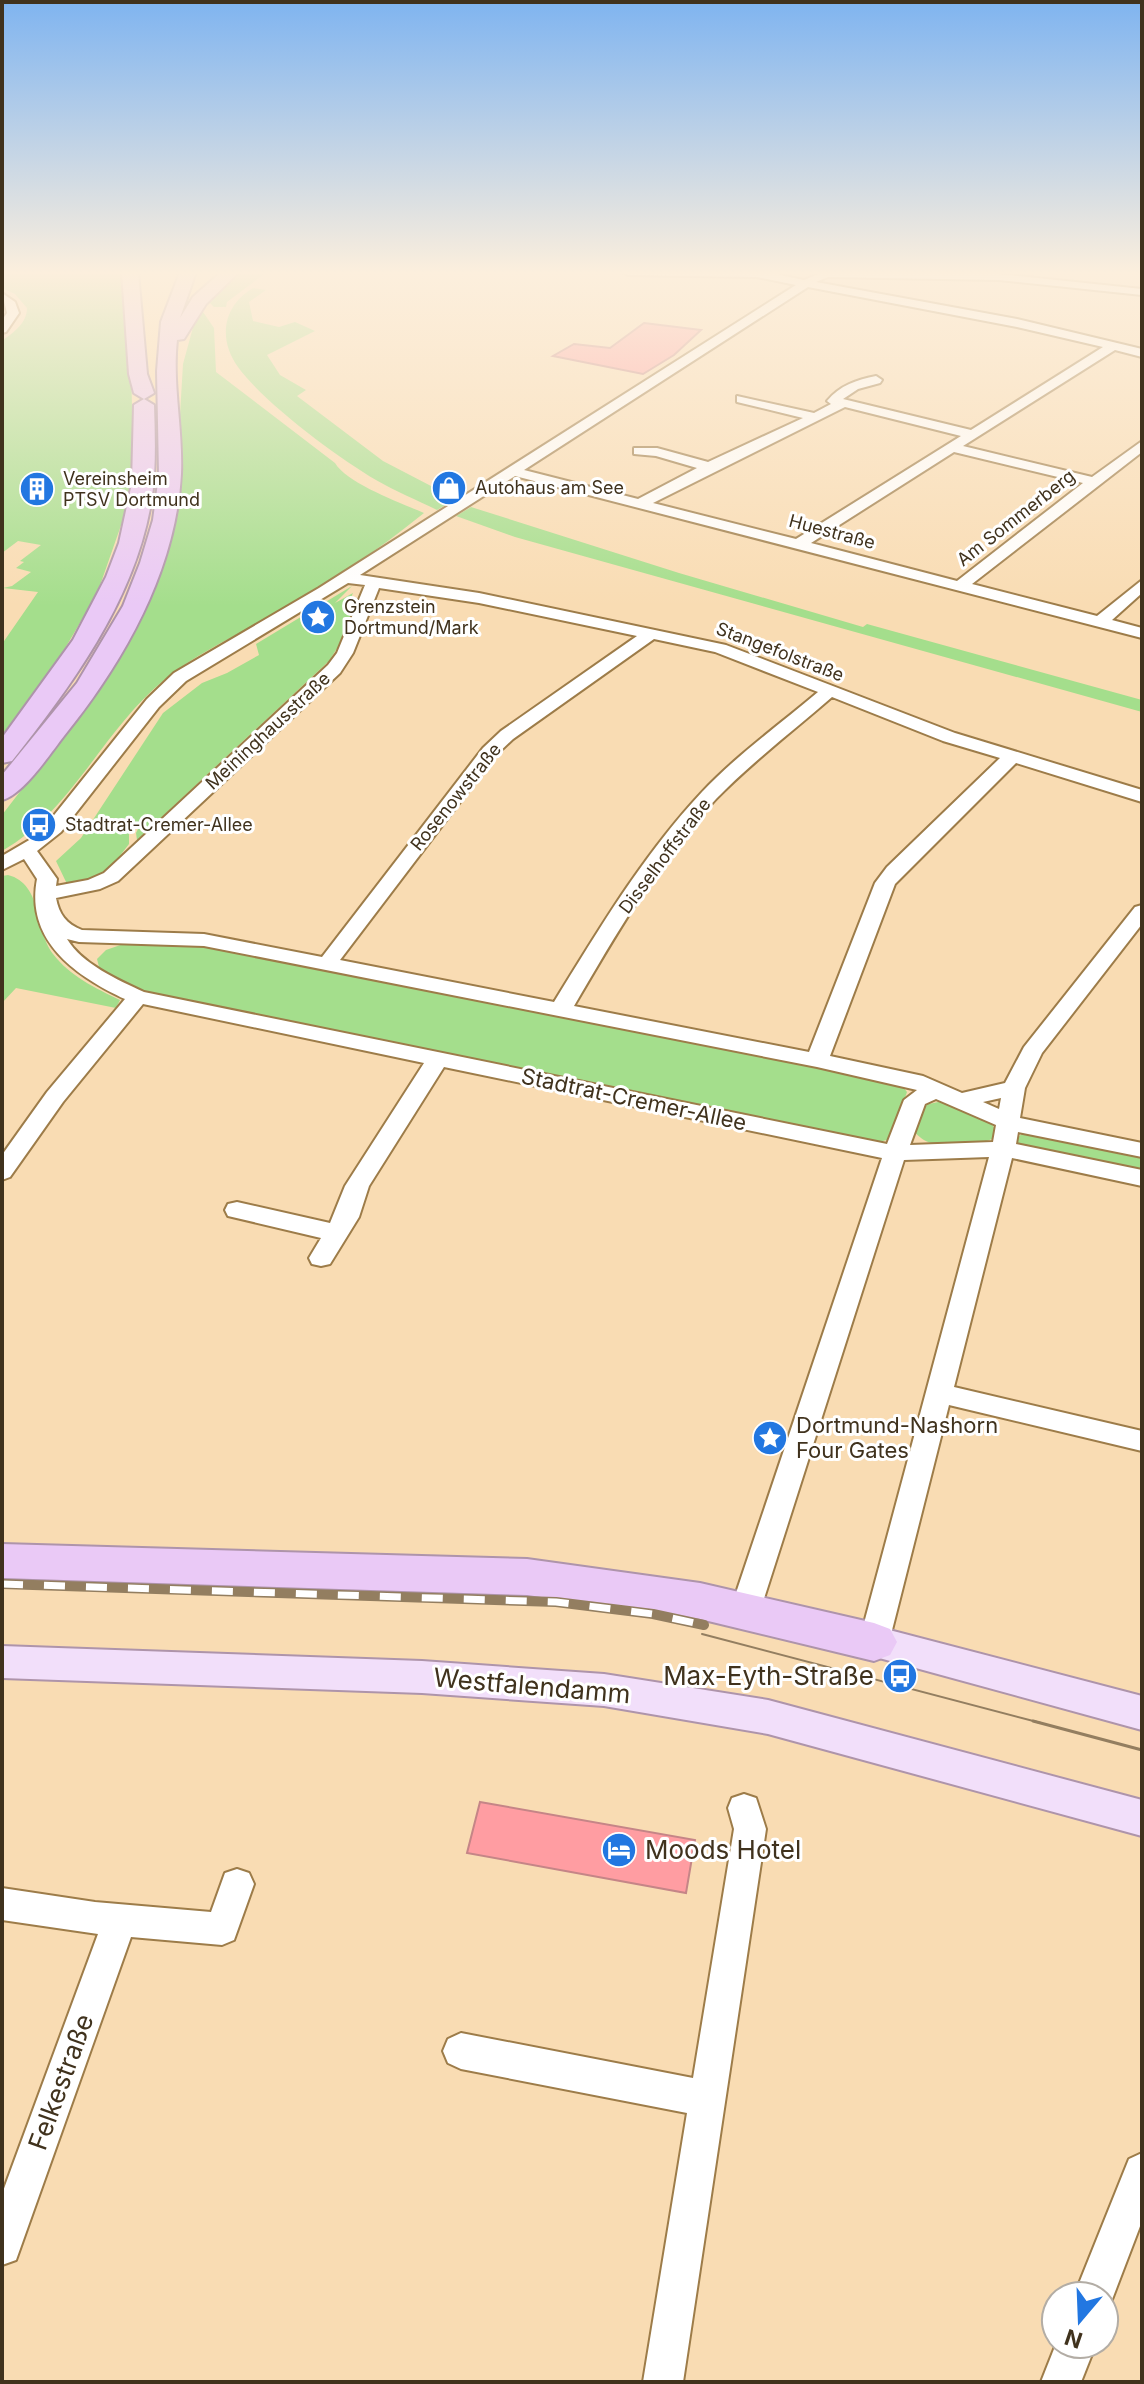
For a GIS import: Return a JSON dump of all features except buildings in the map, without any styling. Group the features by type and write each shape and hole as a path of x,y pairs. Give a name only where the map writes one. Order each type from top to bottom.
{"highway":[{"path":"141,383 144,393"},
{"path":"2,792 47,699 87,639 125,559 143,480 145,383"},
{"path":"15,760 74,707 130,612 152,559 160,536 170,476 167,383"},
{"path":"2,808 21,787 15,760"},
{"path":"2,1561 527,1577 662,1595 874,1642"}],"main road":[{"path":"874,1642 1142,1713"},
{"name":"Westfalendamm","path":"2,1662 422,1677 604,1690 768,1717 1142,1818"}],"street":[{"path":"2,864 25,852 54,828 153,703 180,677 346,578 650,383"},
{"path":"861,383 839,394 834,401 975,435"},
{"path":"799,544 1055,383"},
{"path":"742,399 816,417"},
{"path":"640,504 706,466 843,403"},
{"name":"Am Sommerberg","path":"960,586 1095,482 1121,469 1142,445"},
{"name":"Am Sommerberg","path":"953,448 1095,482"},
{"path":"639,451 657,452 706,466"},
{"name":"Huestraße","path":"513,471 1142,633"},
{"name":"Stangefolstraße","path":"346,578 449,592 720,648 893,717 1142,796"},
{"name":"Meininghausstraße","path":"46,892 93,885 111,877 334,669 345,653 374,582"},
{"path":"1099,623 1142,585"},
{"name":"Rosenowstraße","path":"327,964 489,752 507,735 653,632"},
{"name":"Disselhoffstraße","path":"561,1009 632,896 679,830 722,784 829,691"},
{"path":"817,1060 885,883 1013,756"},
{"name":"Stadtrat-Cremer-Allee","path":"25,852 33,857 47,879 46,892 54,936 65,952 108,983 138,997 895,1153 1007,1136 1142,1150"},
{"path":"2,864 21,871 46,892"},
{"path":"874,1642 1007,1136 1014,1088 1032,1052 1142,911"},
{"name":"Stadtrat-Cremer-Allee","path":"51,916 66,931 79,936 204,940 915,1081 960,1101 1007,1136 1142,1178"},
{"path":"87,969 94,953 120,937"},
{"path":"2,1172 55,1097 138,997"},
{"path":"321,1258 347,1217 357,1186 438,1059"},
{"path":"960,1101 1014,1088"},
{"path":"745,1611 895,1153 915,1100 935,1090"},
{"path":"237,1210 336,1233"},
{"path":"939,1393 1142,1441"},
{"path":"663,2382 750,1829 744,1808"},
{"path":"2,1904 222,1929 237,1884"},
{"name":"Felkestraße","path":"2,2246 121,1918"},
{"path":"461,2051 709,2099"},
{"path":"1100,2280 1142,2172"},
{"path":"1061,2382 1070,2360"}],"green space":[{"path":"2,383 132,383 133,459 126,511 97,594 54,667 2,735 2,644 38,592 3,588 12,586 31,572 16,568 24,562 20,561 41,545 18,541 2,553"},
{"path":"182,383 231,383 335,463 350,478 424,513 331,580 203,653 164,680 142,700 48,814 27,834 2,851 2,815 96,693 174,516"},
{"path":"252,383 294,383 306,390 297,396 383,461 456,499 437,510 398,492 342,458"},
{"path":"471,507 863,627 867,624 1142,700 1142,712 515,537 456,516"},
{"path":"352,586 335,603 353,593 348,604 356,604 341,642 329,661 137,840 136,833 146,813 129,834 129,844 106,874 82,883 85,879 67,884 56,861 81,838 163,713 202,683 259,655 256,644"},
{"path":"2,876 19,880 33,897 53,954 75,975 120,1000 116,1008 16,988 2,1003"},
{"path":"132,941 197,945 900,1083 907,1092 890,1139 876,1143 161,997 100,971 97,959 106,950"},
{"path":"943,1101 990,1121 996,1131 992,1139 972,1145 949,1146 927,1142 919,1136 913,1129 924,1105"},
{"path":"1024,1132 1142,1155 1142,1171 1019,1146 1015,1140"}],"tram line":[{"path":"702,1634 1041,1723"},
{"path":"1033,1721 1142,1750"}],"railway":[{"path":"2,1584 556,1602 653,1614 704,1625"}],"place":[{"name":"Autohaus am See","path":"449,488"},
{"name":"Vereinsheim PTSV Dortmund","path":"37,489"},
{"name":"Grenzstein Dortmund/Mark","path":"318,617"},
{"name":"Stadtrat-Cremer-Allee","path":"39,825"},
{"name":"Dortmund-Nashorn Four Gates","path":"770,1438"},
{"name":"Max-Eyth-Straße","path":"900,1676"},
{"name":"Moods Hotel","path":"619,1850"}]}
